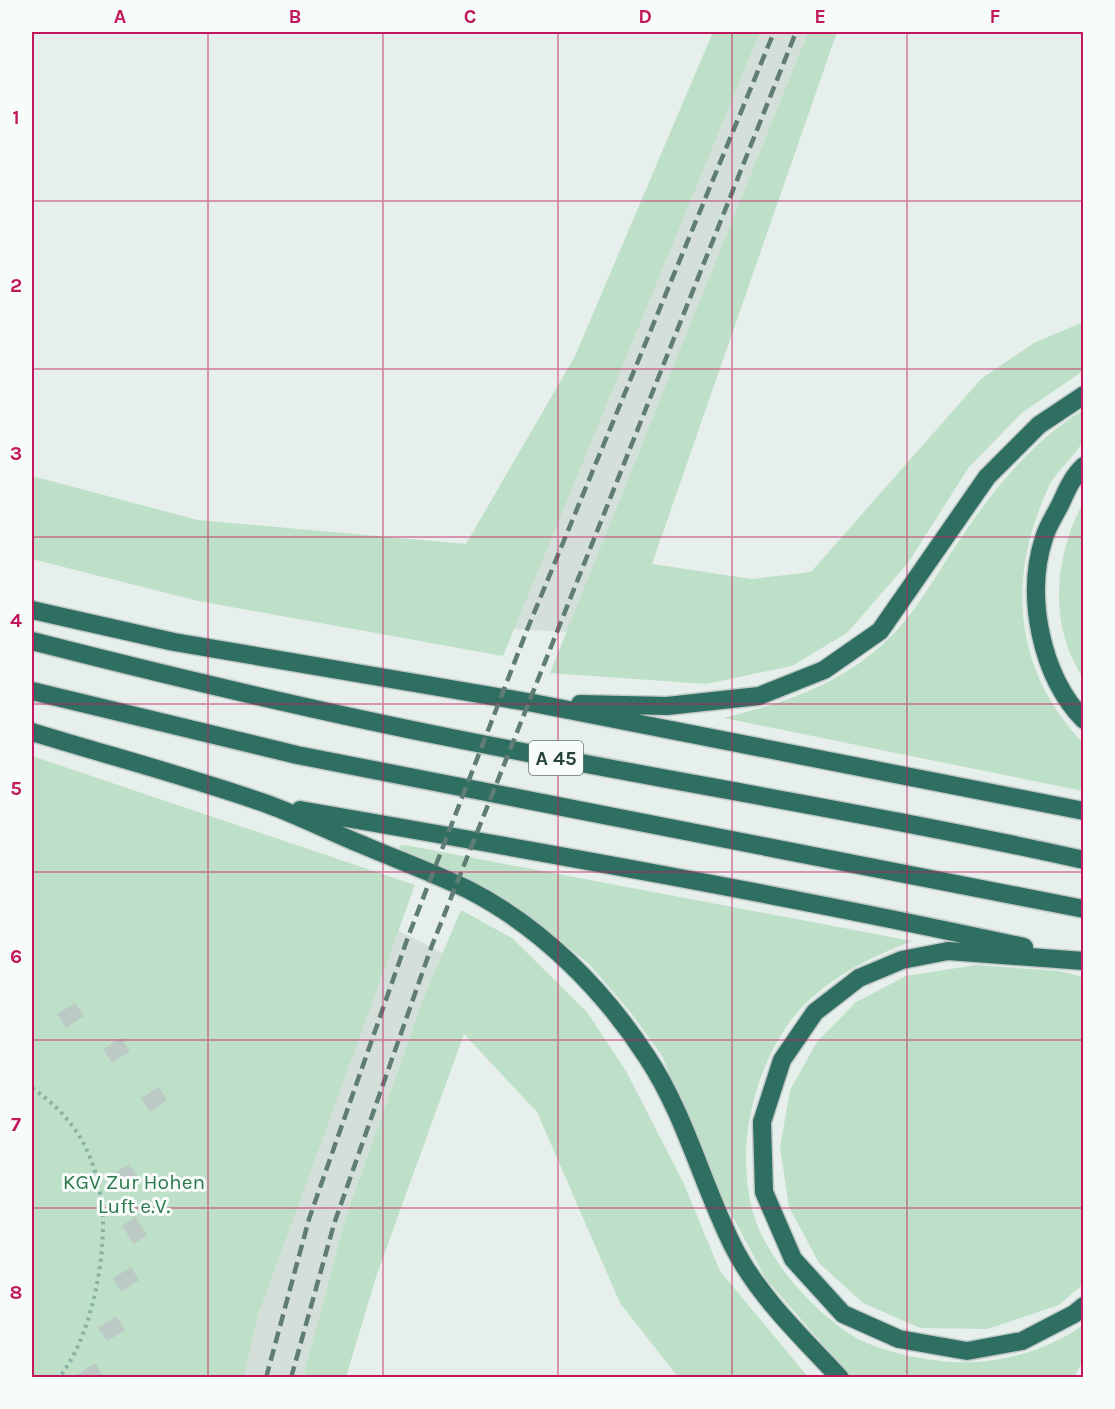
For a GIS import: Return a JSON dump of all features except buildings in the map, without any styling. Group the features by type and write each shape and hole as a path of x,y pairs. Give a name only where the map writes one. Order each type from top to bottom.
{"highway":[{"path":"533,703 667,705 759,696 824,670 880,631 987,477 1039,425 1083,395"},
{"path":"1083,466 1074,475 1044,538 1036,588 1042,641 1056,681 1083,720"},
{"path":"32,610 174,642 533,703 1083,811"},
{"name":"A 45","path":"32,641 225,690 435,735 860,814 1083,860"},
{"name":"A 45","path":"32,691 297,755 967,884 1083,909"},
{"path":"32,732 269,805 471,891 514,918 551,946 594,988 643,1051 672,1102 734,1248 782,1316 840,1377"},
{"path":"269,805 534,851 887,917 1083,961"},
{"path":"1083,961 948,951 902,960 859,978 815,1012 789,1050 783,1060 762,1122 764,1192 793,1259 843,1314 899,1339 967,1351 1022,1341 1074,1314 1083,1306"}],"path":[{"path":"32,1088 56,1108 84,1143 99,1185 103,1205 104,1250 95,1295 80,1342 59,1377"}],"shaded area":[{"path":"760,32 808,32 567,632 512,629"},
{"path":"397,930 443,953 425,994 346,1216 303,1377 244,1378 258,1316"}],"green space":[{"path":"713,32 760,32 503,656 198,601 32,559 32,476 198,520 466,544 575,356"},
{"path":"808,32 837,32 652,564 752,579 811,572 981,379 1034,343 1083,322 1083,371 1023,412 969,467 908,563 847,633 792,666 706,684 550,673"},
{"path":"1083,410 1084,438 1082,443 1049,486 1035,520 1027,554 1023,587 1024,620 1030,653 1042,684 1059,714 1083,743 1083,791 724,718 788,699 828,682 865,659 883,644 912,612 994,492 1044,439"},
{"path":"1083,503 1083,678 1064,636 1059,591 1066,546"},
{"name":"KGV Zur Hohen Luft e.V.","path":"32,756 415,885 258,1316 244,1377 32,1378"},
{"path":"405,845 912,941 844,973 814,995 789,1023 775,1045 756,1093 746,1145 746,1171 756,1222 771,1252 799,1289 842,1329 867,1343 908,1356 972,1362 1012,1357 1031,1351 1083,1325 1083,1361 1074,1377 851,1377 766,1279 721,1195 662,1056 632,1014 589,964 540,924 477,884 401,850 399,846"},
{"path":"461,910 512,938 587,1012 626,1071 683,1182 720,1271 808,1377 678,1377 620,1303 537,1112 464,1034 376,1277 346,1377 303,1377 346,1216 425,994"},
{"path":"976,965 1059,971 1083,977 1083,1284 1059,1305 988,1329 920,1328 863,1303 819,1263 789,1207 780,1147 790,1090 817,1042 856,1002 906,976"}],"railway":[{"path":"266,1378 309,1219 408,937 527,630 774,32"},
{"path":"291,1378 334,1224 431,948 796,32"}]}
